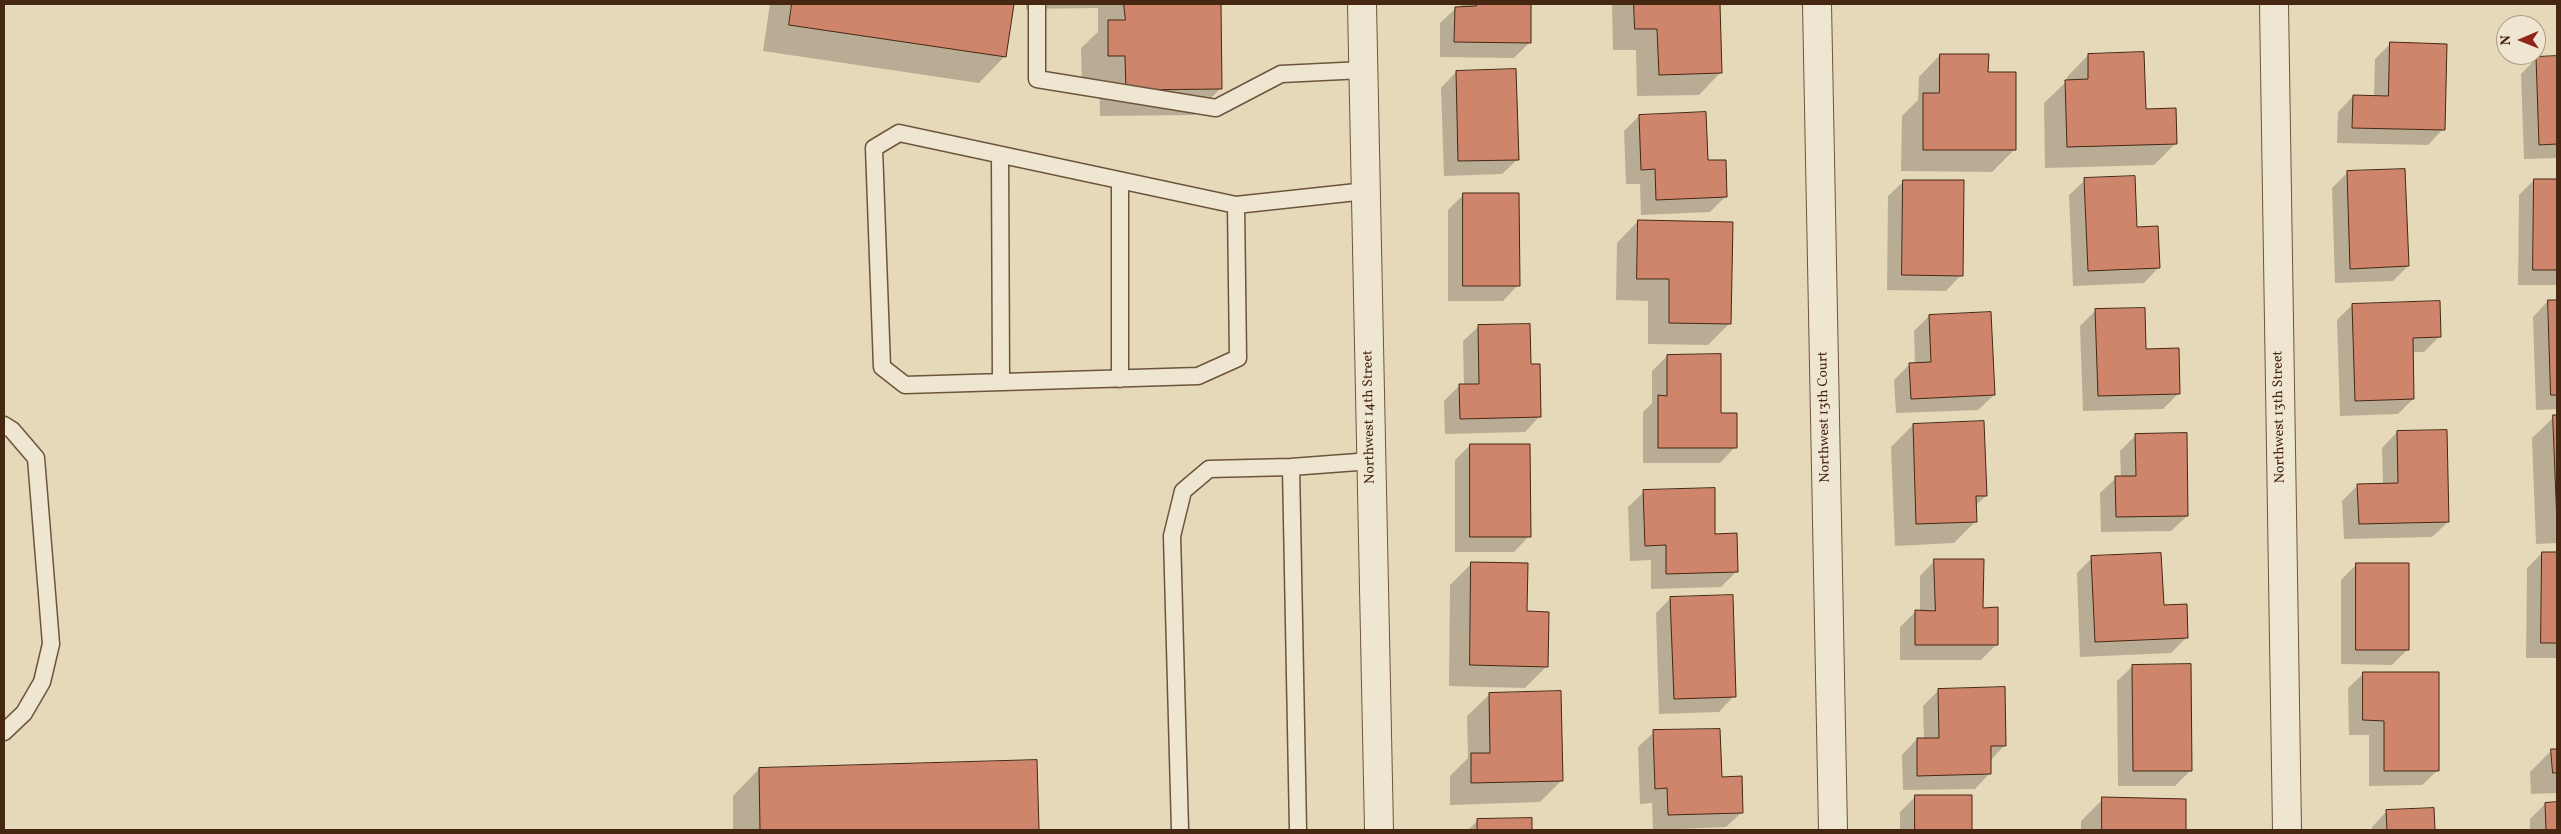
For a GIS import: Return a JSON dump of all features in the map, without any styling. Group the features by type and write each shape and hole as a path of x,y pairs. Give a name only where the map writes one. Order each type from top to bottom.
{"street":[{"name":"Northwest 14th Street","path":"1362,4 1378,830"},
{"name":"Northwest 13th Court","path":"1817,4 1833,830"},
{"name":"Northwest 13th Street","path":"2274,4 2287,830"}],"lane":[{"path":"1037,4 1037,79 1216,108 1281,74 1363,70"},
{"path":"1236,205 1238,358 1198,376 905,385 882,367 874,148 899,133 1236,205 1366,192"},
{"path":"1000,155 1001,382"},
{"path":"1120,180 1120,379"},
{"path":"4,425 12,430 36,458 51,644 42,682 24,712 4,732"},
{"path":"1180,830 1172,536 1183,492 1209,469 1291,467 1371,461"},
{"path":"1291,467 1298,830"}],"building":[{"path":"792,4 1014,4 1006,57 789,25"},
{"path":"1124,4 1221,4 1222,89 1126,90 1125,56 1108,56 1108,20 1125,20"},
{"path":"1476,4 1531,4 1531,43 1454,42 1455,7 1476,6"},
{"path":"1634,4 1720,4 1722,73 1659,75 1657,29 1635,29"},
{"path":"2390,42 2447,44 2445,130 2352,128 2353,95 2388,96"},
{"path":"2144,52 2146,109 2176,108 2177,144 2067,147 2065,80 2088,79 2088,54"},
{"path":"1940,54 1989,54 1988,72 2016,72 2016,150 1923,150 1923,93 1939,93"},
{"path":"2557,56 2557,144 2539,145 2536,65 2546,65 2546,57"},
{"path":"1516,69 1519,160 1458,161 1456,71"},
{"path":"1706,112 1708,160 1726,160 1727,197 1656,200 1655,169 1641,170 1639,115"},
{"path":"2405,169 2409,266 2350,269 2347,171"},
{"path":"2135,176 2137,227 2158,226 2160,268 2088,271 2084,178"},
{"path":"2534,179 2557,179 2557,270 2533,270"},
{"path":"1903,180 1964,180 1963,276 1902,275"},
{"path":"1463,193 1519,193 1520,286 1463,286"},
{"path":"1638,220 1733,222 1731,324 1669,323 1669,279 1637,279"},
{"path":"2548,300 2557,300 2557,395 2551,395"},
{"path":"2440,301 2441,337 2413,338 2414,399 2355,401 2352,304"},
{"path":"2145,308 2146,349 2179,348 2180,394 2098,396 2095,309"},
{"path":"1991,312 1995,395 1911,399 1909,363 1931,362 1929,315"},
{"path":"1530,324 1531,364 1540,364 1541,417 1460,419 1459,384 1479,384 1478,325"},
{"path":"1721,354 1721,413 1737,413 1737,448 1658,448 1658,395 1667,396 1667,355"},
{"path":"2553,415 2557,415 2557,523"},
{"path":"1984,421 1987,496 1976,496 1977,522 1916,524 1913,424"},
{"path":"2447,430 2449,522 2359,524 2357,484 2398,483 2397,431"},
{"path":"2187,433 2188,516 2116,517 2115,476 2136,476 2135,434"},
{"path":"1470,444 1530,444 1531,537 1470,537"},
{"path":"1715,488 1715,534 1737,533 1738,572 1666,574 1666,545 1645,546 1643,490"},
{"path":"2542,552 2557,552 2557,643 2541,643"},
{"path":"2161,553 2164,605 2187,604 2188,638 2095,642 2091,556"},
{"path":"1934,559 1984,559 1983,608 1998,607 1998,645 1915,645 1915,610 1935,611"},
{"path":"1471,562 1528,563 1527,611 1549,612 1548,667 1470,665"},
{"path":"2356,563 2409,563 2409,650 2356,650"},
{"path":"1733,595 1736,697 1674,699 1670,597"},
{"path":"2191,664 2192,771 2133,771 2132,665"},
{"path":"2363,672 2439,672 2439,771 2384,771 2384,721 2363,720"},
{"path":"2005,687 2006,746 1991,746 1991,774 1917,776 1917,738 1939,738 1938,689"},
{"path":"1561,691 1563,781 1471,783 1471,753 1490,753 1489,693"},
{"path":"1720,729 1722,777 1742,776 1743,813 1668,815 1667,788 1655,789 1653,730"},
{"path":"2551,749 2557,749 2557,773 2553,773"},
{"path":"1037,760 1039,830 760,830 759,768"},
{"path":"1915,795 1972,795 1972,830 1915,830"},
{"path":"2102,797 2186,799 2186,830 2102,830"},
{"path":"2557,802 2557,830 2546,830 2545,803"},
{"path":"2434,808 2435,830 2387,830 2386,810"},
{"path":"1532,818 1532,830 1477,830 1477,819"}]}
